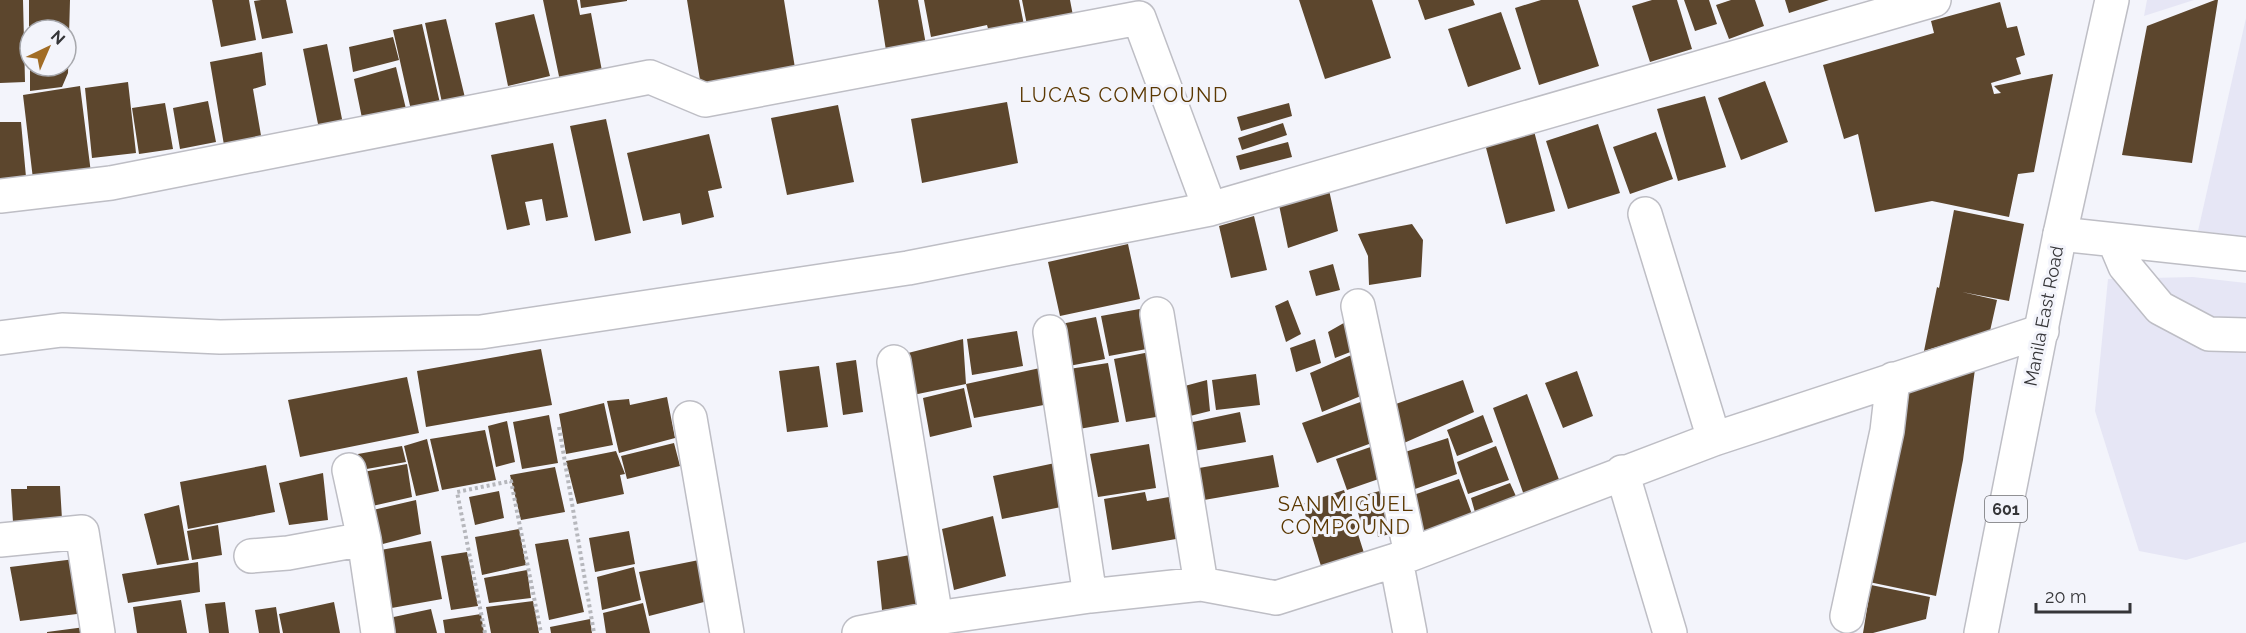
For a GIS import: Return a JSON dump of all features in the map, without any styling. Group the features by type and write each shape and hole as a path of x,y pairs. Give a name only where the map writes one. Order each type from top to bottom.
{"street":[{"path":"0,338 62,330 220,337 482,332 908,268 1210,210 1934,0"},
{"name":"Manila East Road","path":"1981,633 2061,234 2112,0"},
{"path":"0,196 111,183 650,77 705,100 1139,18 1210,210"},
{"path":"1645,214 1714,439"},
{"path":"2061,234 2246,254"},
{"path":"2114,240 2125,266 2160,308 2209,334 2246,335"},
{"path":"1358,306 1404,557 1410,633"},
{"path":"1158,314 1201,584"},
{"path":"859,633 936,618 1090,596 1201,584 1276,598 1404,557 1622,472 1714,439 2042,331"},
{"path":"1050,332 1090,596"},
{"path":"894,362 936,618"},
{"path":"1847,616 1887,431 1893,379"},
{"path":"690,418 727,633"},
{"path":"349,471 364,539 378,633"},
{"path":"1622,472 1670,633"},
{"path":"0,540 82,532 98,633"},
{"path":"251,555 288,553 364,539"}],"path":[{"path":"560,427 594,633"},
{"path":"486,633 457,492 511,481 542,633"}],"shaded area":[{"path":"2147,0 2194,0 2144,16"},
{"path":"2246,18 2246,236 2198,231"},
{"path":"2193,277 2246,283 2246,542 2186,560 2139,551 2095,411 2108,279"}],"building":[{"path":"0,0 23,0 23,18 18,18 18,78 25,78 25,82 0,83"},
{"path":"29,0 70,0 70,18 29,18"},
{"path":"212,0 249,0 256,40 221,47"},
{"path":"286,0 293,33 262,39 254,1"},
{"path":"543,0 577,0 580,15 591,13 602,71 560,81"},
{"path":"580,0 627,0 627,1 581,8"},
{"path":"687,0 784,0 795,68 701,86"},
{"path":"878,0 918,0 928,56 888,63"},
{"path":"924,0 1019,0 1024,25 989,32 987,25 931,37"},
{"path":"1022,0 1070,0 1075,26 1029,35"},
{"path":"1299,0 1372,0 1391,58 1325,79"},
{"path":"1418,0 1473,0 1475,5 1425,20"},
{"path":"1541,0 1578,0 1599,66 1539,85 1515,8"},
{"path":"1652,0 1677,0 1692,49 1650,62 1632,6"},
{"path":"1684,0 1709,0 1717,24 1695,31"},
{"path":"1731,0 1755,0 1764,26 1729,39 1716,5"},
{"path":"1785,0 1829,0 1789,13"},
{"path":"2218,0 2192,163 2122,155 2147,26"},
{"path":"2000,2 2007,28 2017,26 2025,55 2016,58 2021,74 1991,83 1994,94 2001,93 1994,86 2053,74 2034,172 2018,174 2009,217 1932,201 1875,212 1858,134 1844,139 1823,65 1934,33 1931,21"},
{"path":"1501,12 1521,69 1468,87 1448,29"},
{"path":"534,14 550,76 508,86 495,23"},
{"path":"446,19 467,106 444,112 425,23"},
{"path":"422,24 442,112 413,119 393,30"},
{"path":"393,37 399,60 353,72 349,47"},
{"path":"327,44 345,134 321,139 303,49"},
{"path":"262,52 266,85 253,89 263,147 226,157 210,62"},
{"path":"396,67 406,109 362,118 354,79"},
{"path":"30,78 66,78 62,87 30,91"},
{"path":"1765,81 1788,142 1741,160 1718,98"},
{"path":"128,82 136,153 92,158 85,88"},
{"path":"80,86 91,173 33,179 23,95"},
{"path":"1705,96 1726,167 1678,181 1657,109"},
{"path":"208,101 216,142 180,149 173,108"},
{"path":"1007,102 1018,163 922,183 911,119"},
{"path":"165,103 173,149 139,154 132,108"},
{"path":"1289,103 1292,116 1241,131 1237,117"},
{"path":"838,105 854,182 787,195 771,118"},
{"path":"606,119 631,233 595,241 570,126"},
{"path":"0,122 21,122 26,177 0,179"},
{"path":"1283,123 1287,135 1242,150 1238,138"},
{"path":"1598,124 1620,193 1568,209 1546,141"},
{"path":"1534,131 1555,211 1506,224 1485,144"},
{"path":"1656,132 1673,179 1630,194 1613,147"},
{"path":"709,134 722,188 708,191 714,217 682,225 680,213 643,221 627,153"},
{"path":"1288,142 1292,157 1240,170 1236,156"},
{"path":"553,143 568,217 546,221 542,199 525,202 530,225 507,230 491,155"},
{"path":"1329,190 1338,231 1288,248 1279,205"},
{"path":"1954,210 2024,224 2009,301 1962,292 1997,300 1990,331 1924,351 1937,287 1939,288"},
{"path":"1254,216 1267,270 1231,278 1219,226"},
{"path":"1412,224 1423,240 1421,277 1369,285 1368,256 1358,234"},
{"path":"1128,244 1140,299 1060,316 1048,262"},
{"path":"1333,264 1340,290 1316,296 1309,271"},
{"path":"1288,300 1301,334 1286,342 1275,306"},
{"path":"1145,308 1152,348 1109,356 1101,316"},
{"path":"1096,317 1105,359 1069,366 1061,324"},
{"path":"1349,320 1358,349 1335,358 1328,332"},
{"path":"1017,331 1023,366 972,375 967,339"},
{"path":"963,339 966,384 913,395 908,353"},
{"path":"1315,339 1321,363 1296,372 1290,348"},
{"path":"541,349 552,405 426,427 417,371"},
{"path":"1155,351 1168,415 1126,422 1114,359"},
{"path":"1356,353 1368,393 1322,412 1310,373"},
{"path":"856,360 863,412 843,415 836,363"},
{"path":"1108,363 1119,422 1079,429 1069,369"},
{"path":"819,366 828,427 787,432 779,371"},
{"path":"1040,368 1049,404 974,418 966,384"},
{"path":"1975,369 1963,460 1936,596 1869,582 1897,390"},
{"path":"1577,371 1593,416 1563,428 1545,383"},
{"path":"1256,374 1260,405 1216,410 1212,380"},
{"path":"407,377 419,433 300,457 288,400"},
{"path":"1207,380 1210,411 1186,417 1181,387"},
{"path":"1463,380 1474,412 1404,443 1393,405"},
{"path":"964,388 972,427 930,437 923,398"},
{"path":"1527,394 1561,485 1525,498 1493,408"},
{"path":"667,397 675,438 619,453 607,401 629,399 630,405"},
{"path":"1366,400 1380,440 1317,463 1302,423"},
{"path":"604,403 613,445 566,454 559,414"},
{"path":"1240,412 1246,442 1193,451 1188,423"},
{"path":"549,415 558,463 522,469 513,422"},
{"path":"1483,415 1493,442 1457,456 1447,430"},
{"path":"507,421 515,462 496,467 488,426"},
{"path":"485,430 496,480 442,490 430,439"},
{"path":"1448,438 1457,474 1415,489 1405,452"},
{"path":"427,439 439,491 416,496 404,446"},
{"path":"674,443 680,466 627,479 621,456"},
{"path":"1382,443 1393,474 1347,490 1336,459"},
{"path":"1149,444 1156,488 1098,497 1090,454"},
{"path":"402,446 406,462 361,470 358,454"},
{"path":"1496,446 1509,480 1468,494 1457,462"},
{"path":"616,451 625,474 620,475 624,494 577,504 566,461"},
{"path":"1273,455 1279,487 1204,500 1199,468"},
{"path":"1055,463 1061,507 1002,519 993,476"},
{"path":"407,464 412,497 368,507 363,472"},
{"path":"266,465 275,512 188,529 180,482"},
{"path":"555,467 565,512 521,520 510,475"},
{"path":"323,473 328,520 289,525 279,483"},
{"path":"1459,479 1473,517 1417,539 1405,498"},
{"path":"1510,483 1520,505 1478,523 1471,498"},
{"path":"27,486 60,486 62,519 13,522 11,489 27,489"},
{"path":"1387,489 1398,532 1378,537 1375,523 1362,527 1354,498"},
{"path":"1344,490 1364,553 1321,566 1302,504"},
{"path":"499,491 504,518 475,525 469,497"},
{"path":"1145,492 1147,501 1169,497 1176,539 1112,550 1104,499"},
{"path":"416,500 421,534 379,545 373,510"},
{"path":"179,505 189,560 157,565 144,514"},
{"path":"993,516 1006,576 954,590 942,529"},
{"path":"218,525 222,555 192,560 187,531"},
{"path":"519,529 526,565 482,575 475,537"},
{"path":"629,531 635,564 595,572 589,538"},
{"path":"568,539 584,612 549,620 535,544"},
{"path":"431,541 442,599 386,609 375,551"},
{"path":"467,552 478,606 451,610 441,556"},
{"path":"921,553 919,606 882,610 877,561"},
{"path":"75,559 85,613 20,621 10,567"},
{"path":"704,559 704,602 649,616 639,572"},
{"path":"198,562 200,592 128,603 122,574"},
{"path":"634,567 641,600 602,610 597,577"},
{"path":"527,570 531,598 489,603 484,578"},
{"path":"1871,585 1930,597 1926,619 1873,633 1863,633"},
{"path":"181,600 187,633 137,633 133,607"},
{"path":"533,601 539,633 491,633 486,607"},
{"path":"225,602 229,633 209,633 205,604"},
{"path":"334,602 340,633 283,633 279,614"},
{"path":"643,603 650,633 606,633 603,613"},
{"path":"276,607 280,633 259,633 255,610"},
{"path":"431,609 437,633 393,633 389,618"},
{"path":"481,614 484,633 445,633 443,620"},
{"path":"590,619 592,633 551,633 550,627"},
{"path":"85,627 87,633 47,633 47,632"}],"district":[{"name":"LUCAS COMPOUND","path":"1124,95"},
{"name":"SAN MIGUEL COMPOUND","path":"1346,516"}]}
